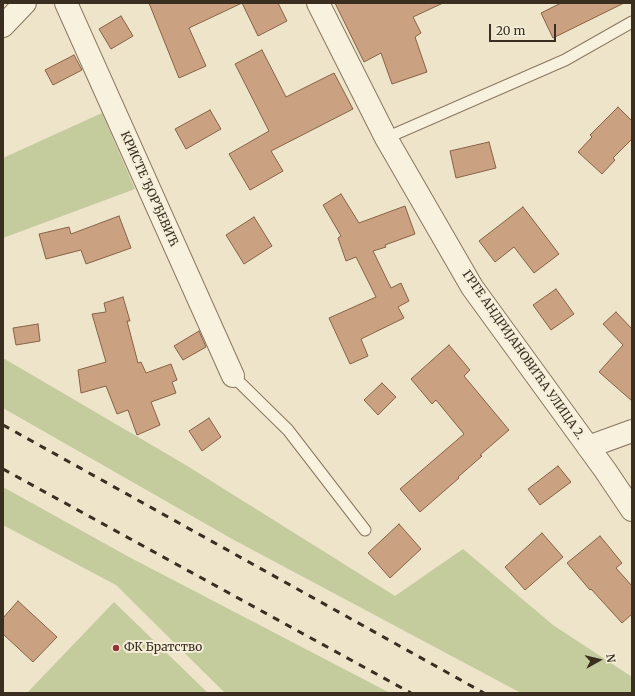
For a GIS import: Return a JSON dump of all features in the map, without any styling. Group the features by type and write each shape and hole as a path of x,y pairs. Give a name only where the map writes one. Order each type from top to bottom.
{"street":[{"path":"3,26 25,3"},
{"name":"КРИСТЕ ЂОРЂЕВИЋ","path":"66,3 233,376"},
{"name":"ГРГЕ АНДРИЈАНОВИЋА УЛИЦА 2.","path":"318,3 386,138 472,287 632,510"},
{"name":"ГРГЕ АНДРИЈАНОВИЋА УЛИЦА 2.","path":"588,447 632,431"}],"lane":[{"path":"386,138 565,60 632,22"},
{"path":"233,376 288,430 366,530"}],"green space":[{"path":"102,113 135,189 3,238 3,158"},
{"path":"3,358 184,464 395,596 463,549 553,625 632,677 632,693 521,693 234,540 3,408"},
{"path":"3,487 129,557 390,693 225,693 116,585 3,525"},
{"name":"ФК Братство","path":"114,602 208,693 27,693"}],"building":[{"path":"149,3 242,3 189,28 206,66 179,78"},
{"path":"242,3 278,3 287,21 258,36"},
{"path":"335,3 443,3 413,17 421,33 415,37 427,72 392,84 381,53 364,62"},
{"path":"561,3 624,3 553,38 541,13"},
{"path":"121,16 133,36 111,49 99,29"},
{"path":"262,50 286,97 334,73 353,109 271,151 283,171 250,190 229,154 269,131 235,64"},
{"path":"74,55 82,70 53,85 45,70"},
{"path":"618,107 632,121 632,139 613,158 615,160 602,174 578,152 592,137 590,135"},
{"path":"210,110 221,129 186,149 175,129"},
{"path":"489,142 496,168 456,178 450,151"},
{"path":"341,194 359,223 405,206 415,234 373,251 391,288 401,283 409,301 398,307 404,318 361,339 368,356 350,364 329,318 376,297 356,257 346,261 338,238 341,236 323,205"},
{"path":"523,207 559,254 534,273 514,247 495,262 479,241"},
{"path":"119,216 131,248 86,264 81,250 46,259 39,234 69,227 71,234"},
{"path":"254,217 272,246 244,264 226,235"},
{"path":"556,289 574,314 551,330 533,305"},
{"path":"123,297 130,321 127,321 138,363 141,362 146,373 171,364 177,380 172,382 176,393 151,402 160,425 137,435 128,410 117,414 106,386 81,393 78,370 106,362 92,314 106,312 104,303"},
{"path":"616,312 632,329 632,401 599,372 623,345 603,324"},
{"path":"38,324 40,341 16,345 13,328"},
{"path":"199,331 206,347 183,360 174,346"},
{"path":"449,345 470,370 464,376 509,430 480,455 482,456 458,477 459,478 420,512 400,489 464,434 436,400 432,404 411,379"},
{"path":"382,383 396,397 378,415 364,400"},
{"path":"209,418 221,437 202,451 189,431"},
{"path":"558,466 571,482 540,505 528,489"},
{"path":"399,524 421,549 390,578 368,553"},
{"path":"542,533 563,557 525,590 505,567"},
{"path":"600,536 622,563 616,568 632,586 632,614 622,623 591,589 590,590 567,563"},
{"path":"18,601 57,637 33,662 3,634 3,618"}],"railway":[{"path":"3,425 484,693"},
{"path":"3,469 411,693"}],"place":[{"name":"ФК Братство","path":"116,648"}]}
